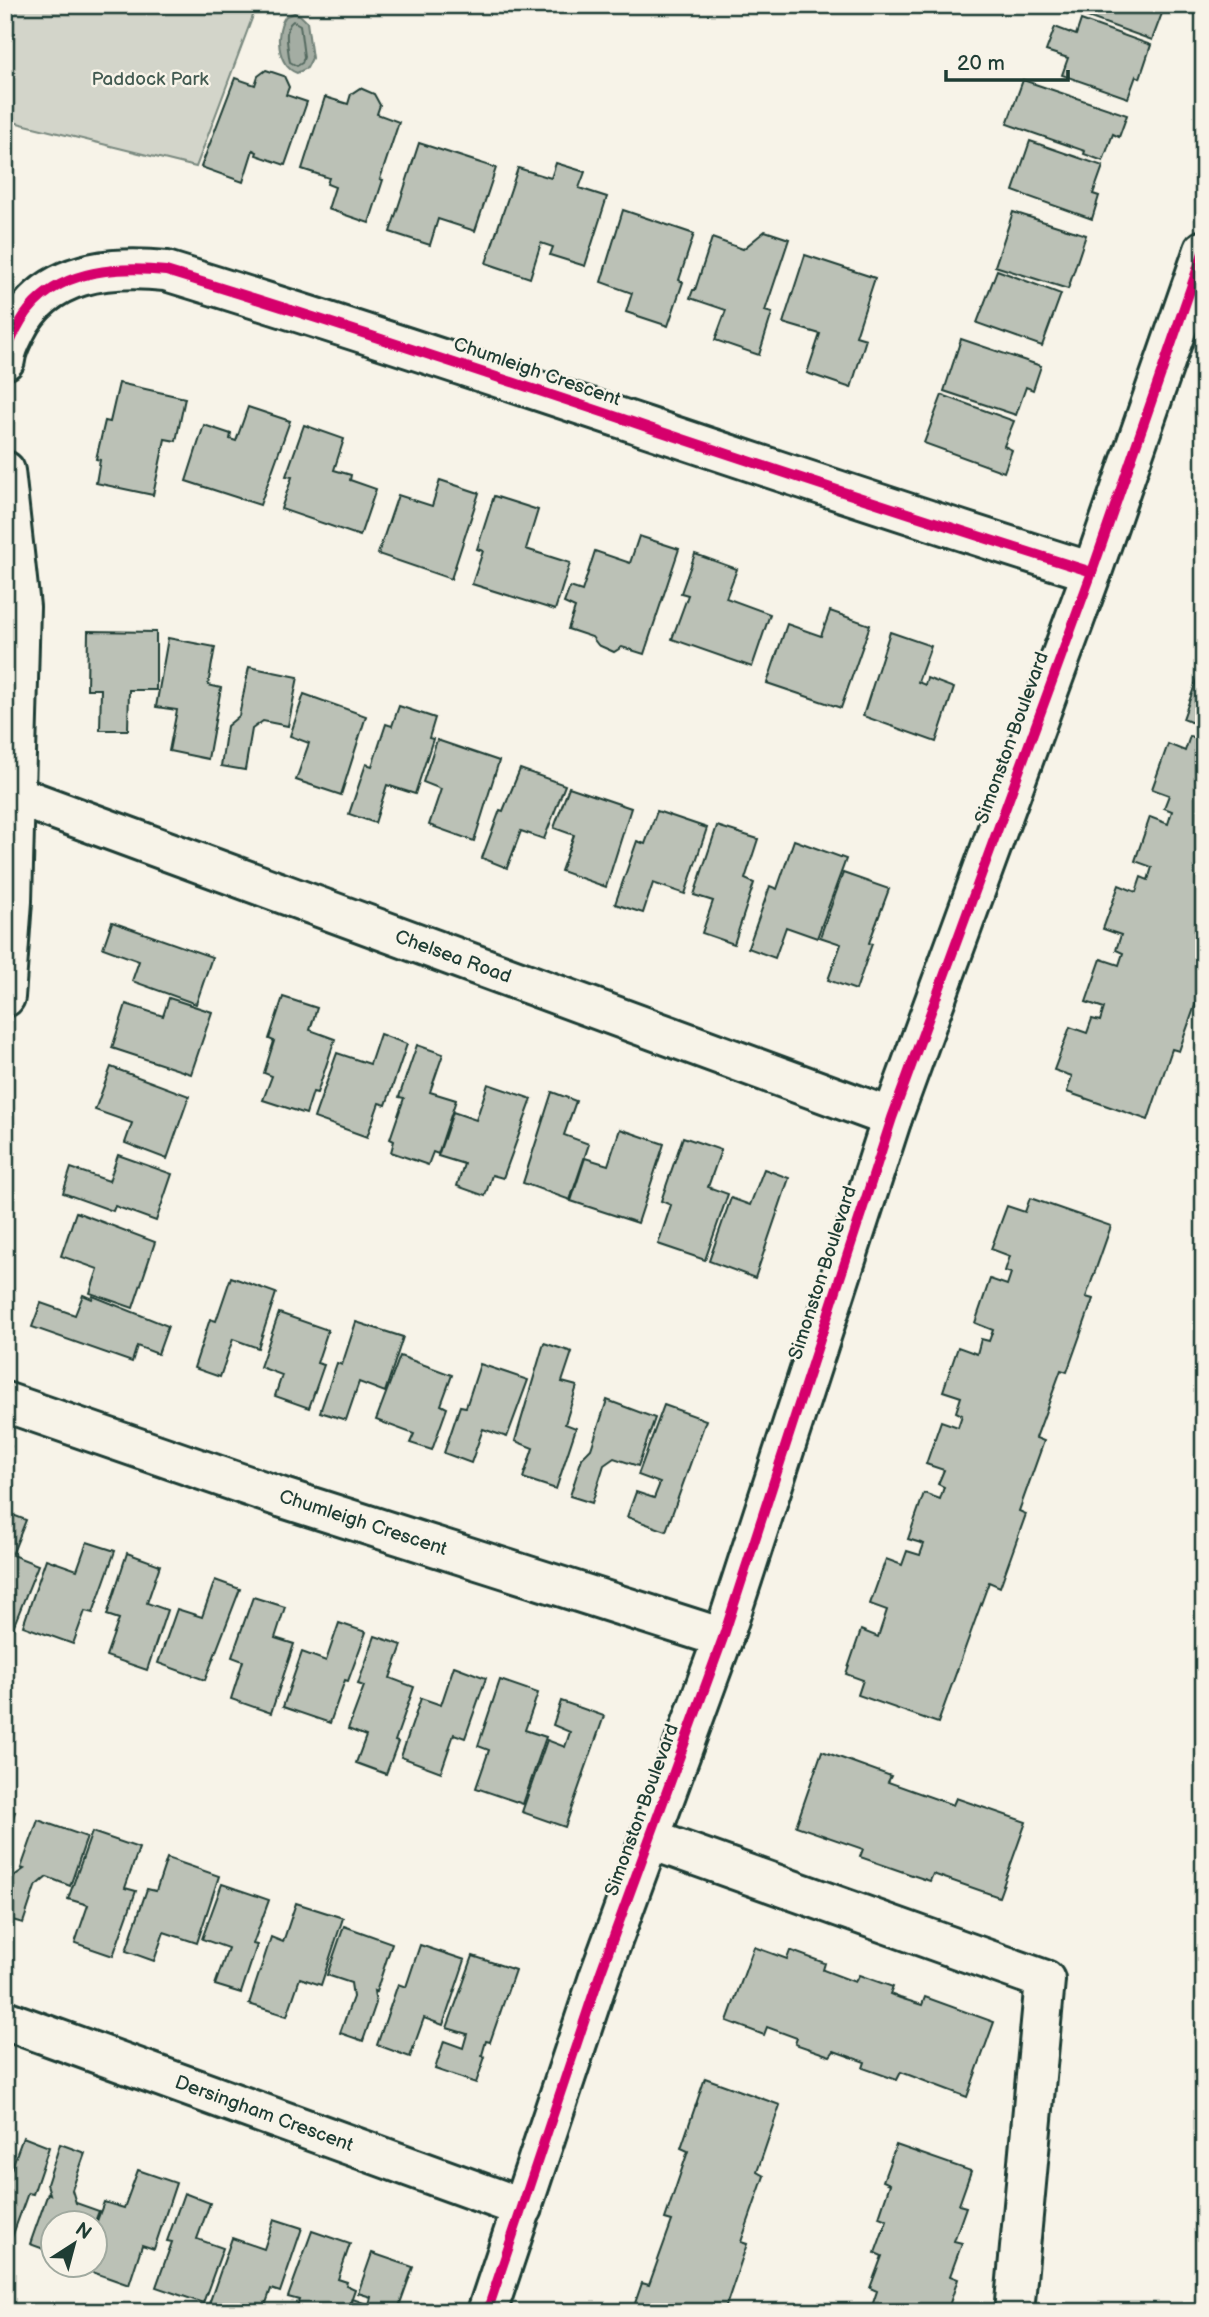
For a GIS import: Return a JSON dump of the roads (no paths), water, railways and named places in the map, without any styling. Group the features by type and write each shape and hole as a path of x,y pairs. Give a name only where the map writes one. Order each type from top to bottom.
{"street":[{"name":"Simonston Boulevard","path":"487,2312 600,1974 723,1638 892,1118 1092,572 1204,250"},
{"name":"Chumleigh Crescent","path":"5,360 6,350 30,308 67,280 131,267 166,271 409,347 716,451 1092,572"},
{"path":"5,471 20,607 12,901 5,997"},
{"name":"Chelsea Road","path":"15,795 892,1118"},
{"name":"Chumleigh Crescent","path":"5,1402 296,1502 723,1638"},
{"path":"649,1839 1045,1980 1014,2312"},
{"name":"Dersingham Crescent","path":"5,2020 523,2208"}],"water":[{"path":"294,13 307,22 312,58 307,68 297,73 285,64 279,48 282,22 286,16"}],"park label":[{"name":"Paddock Park","path":"150,79"}]}
